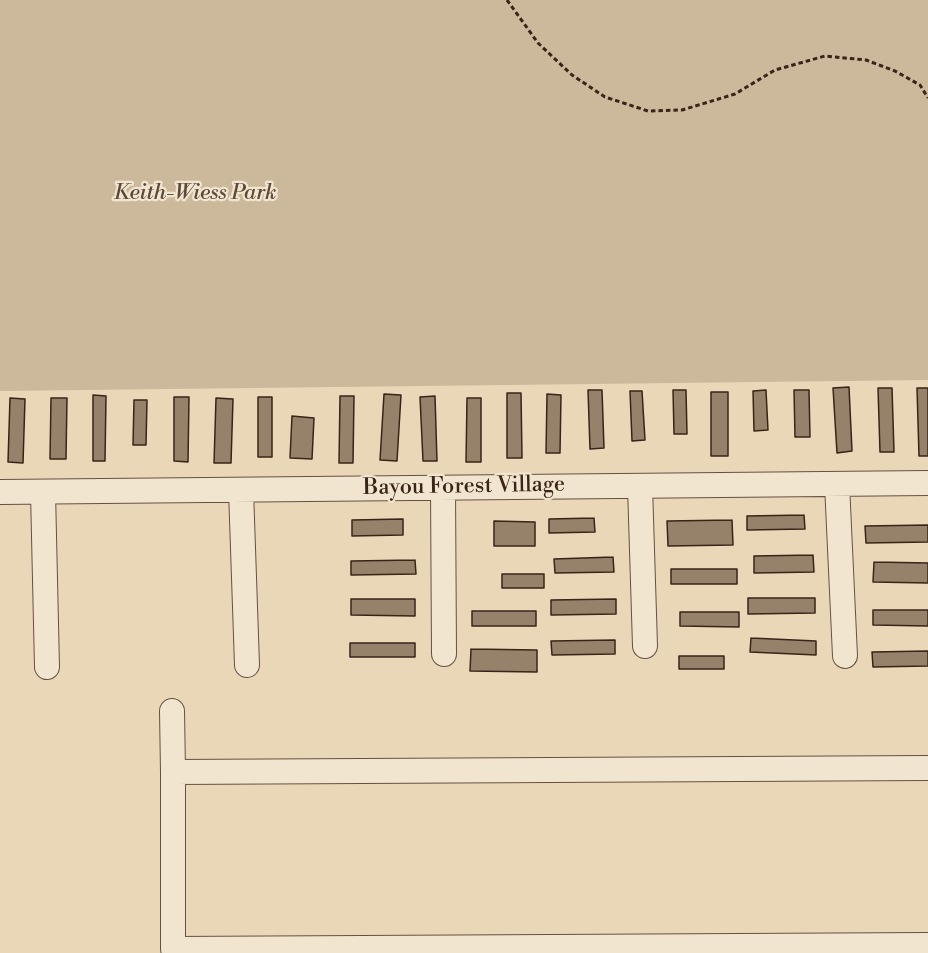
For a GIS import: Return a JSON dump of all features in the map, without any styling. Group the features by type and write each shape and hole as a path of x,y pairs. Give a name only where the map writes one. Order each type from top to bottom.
{"street":[{"path":"837,483 845,656"},
{"name":"Bayou Forest Village","path":"0,492 928,483"},
{"path":"640,486 645,646"},
{"path":"443,488 444,654"},
{"path":"241,490 247,665"},
{"path":"43,492 47,667"},
{"path":"172,711 173,951 928,945"},
{"path":"173,772 928,768"}],"path":[{"path":"507,0 538,43 572,75 605,97 648,111 682,110 735,94 775,70 825,56 866,60 895,71 920,85 928,98"}],"green space":[{"name":"Keith-Wiess Park","path":"0,0 928,0 928,380 0,391"}],"building":[{"path":"849,387 852,451 837,453 833,388"},
{"path":"878,388 892,388 894,452 880,452"},
{"path":"917,388 928,388 928,456 919,456"},
{"path":"588,390 602,390 604,448 590,449"},
{"path":"673,390 686,390 687,434 674,434"},
{"path":"766,390 768,430 754,431 753,391"},
{"path":"794,390 809,390 810,437 795,437"},
{"path":"630,391 642,391 645,440 632,441"},
{"path":"711,392 728,392 728,456 711,456"},
{"path":"507,393 521,393 522,458 507,458"},
{"path":"384,394 401,395 397,461 380,460"},
{"path":"547,394 561,395 560,453 546,453"},
{"path":"93,395 106,396 105,461 93,461"},
{"path":"340,396 354,396 353,463 339,463"},
{"path":"435,396 437,461 423,461 420,397"},
{"path":"174,397 189,397 188,462 174,461"},
{"path":"258,397 272,397 272,457 258,457"},
{"path":"10,398 25,399 23,463 8,462"},
{"path":"51,398 67,398 66,459 50,459"},
{"path":"216,398 233,399 231,463 214,463"},
{"path":"467,398 481,398 481,462 466,462"},
{"path":"134,400 147,400 146,445 133,445"},
{"path":"292,416 314,418 312,459 290,458"},
{"path":"804,515 805,529 747,530 747,516"},
{"path":"594,518 595,532 549,533 549,519"},
{"path":"403,519 403,535 352,536 352,520"},
{"path":"732,520 733,545 668,546 667,521"},
{"path":"494,521 535,522 535,546 494,546"},
{"path":"928,525 928,542 866,543 865,526"},
{"path":"813,555 814,572 754,573 754,556"},
{"path":"613,557 614,572 555,573 554,559"},
{"path":"415,560 416,574 351,575 351,561"},
{"path":"874,562 928,563 928,583 873,582"},
{"path":"671,569 737,569 737,584 671,584"},
{"path":"502,574 544,574 544,588 502,588"},
{"path":"748,598 815,598 815,613 748,614"},
{"path":"351,599 415,599 415,616 351,615"},
{"path":"616,599 616,614 551,615 551,600"},
{"path":"873,610 928,610 928,626 873,625"},
{"path":"472,611 536,611 536,626 472,626"},
{"path":"680,612 739,612 739,627 680,626"},
{"path":"751,638 816,641 816,655 750,652"},
{"path":"615,640 615,654 552,655 551,641"},
{"path":"350,643 415,643 415,657 350,657"},
{"path":"471,649 537,650 537,672 470,671"},
{"path":"928,651 928,666 873,667 872,652"},
{"path":"679,656 724,656 724,669 679,669"}]}
